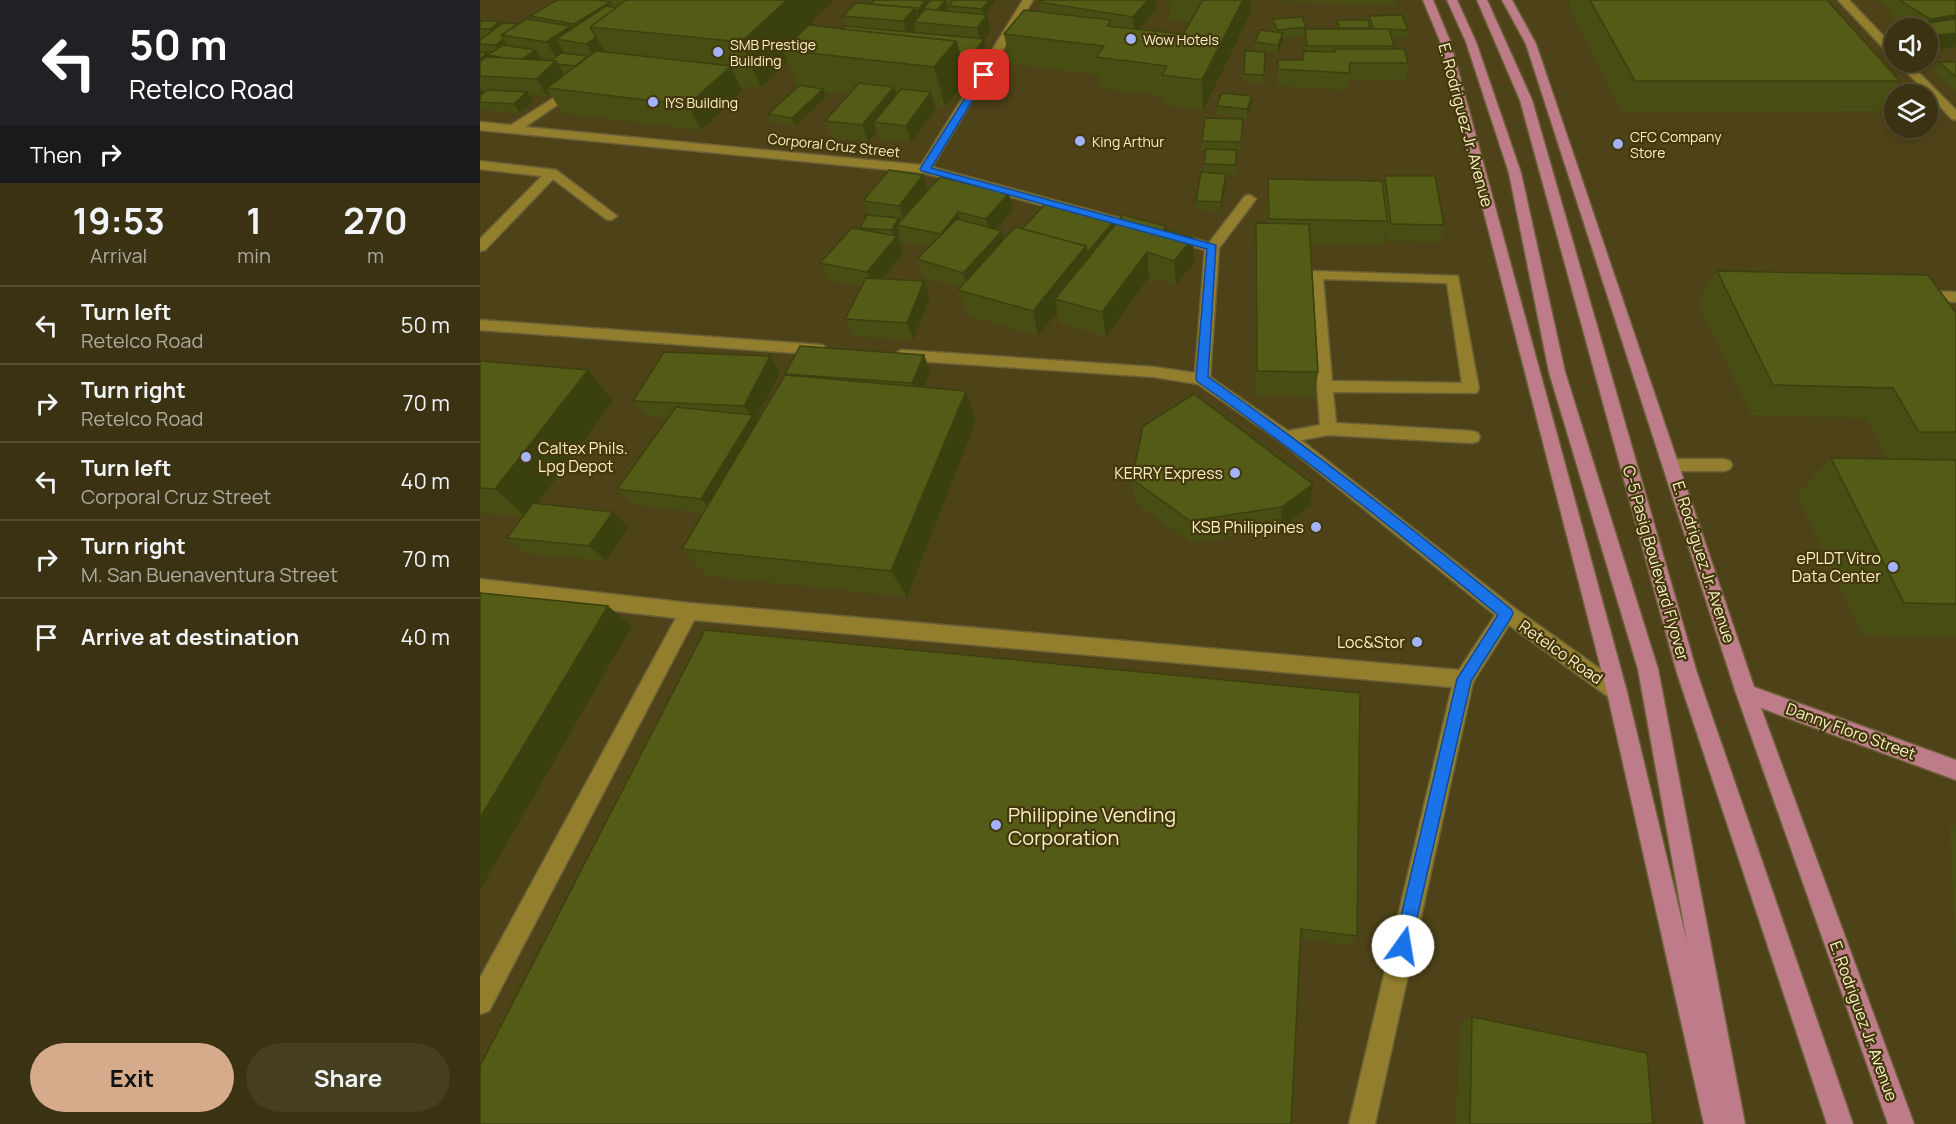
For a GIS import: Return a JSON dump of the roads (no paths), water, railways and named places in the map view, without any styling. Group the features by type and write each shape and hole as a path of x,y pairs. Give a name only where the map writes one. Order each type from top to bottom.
{"main road":[{"name":"E. Rodriguez Jr. Avenue","path":"1428,0 1445,41 1617,692 1717,1124"},
{"path":"1452,0 1471,42 1515,173 1557,372 1648,669 1732,1124"},
{"name":"C-5 Pasig Boulevard Flyover","path":"1482,0 1526,100 1687,672 1840,1124"},
{"name":"E. Rodriguez Jr. Avenue","path":"1507,0 1531,44 1746,693 1901,1124"},
{"name":"Danny Floro Street","path":"1746,693 1956,770"}],"street":[{"path":"925,169 987,57 1018,27 1028,0"},
{"path":"1843,0 1884,43"},
{"path":"1912,72 1956,117"},
{"path":"515,128 582,83"},
{"name":"Corporal Cruz Street","path":"480,126 925,169 1212,248"},
{"path":"480,165 552,173 611,216"},
{"path":"480,247 552,173"},
{"path":"884,354 1154,372 1202,379 1212,248 1250,199"},
{"path":"1324,386 1471,389 1453,279 1316,274 1324,386 1328,429"},
{"path":"1933,314 1915,296 1956,297"},
{"path":"480,325 838,351"},
{"name":"Retelco Road","path":"1202,379 1286,437 1506,613 1617,692"},
{"path":"1286,437 1328,429 1472,437"},
{"path":"1672,465 1725,465"},
{"path":"480,587 689,611 1464,679"},
{"path":"480,1002 689,611"},
{"path":"1362,1124 1464,679 1506,613"}],"place":[{"name":"Wow Hotels","path":"1131,39"},
{"name":"SMB Prestige Building","path":"718,52"},
{"name":"IYS Building","path":"653,102"},
{"name":"King Arthur","path":"1080,141"},
{"name":"CFC Company Store","path":"1618,144"},
{"name":"Caltex Phils. Lpg Depot","path":"526,457"},
{"name":"KERRY Express","path":"1235,473"},
{"name":"KSB Philippines","path":"1316,527"},
{"name":"ePLDT Vitro Data Center","path":"1893,567"},
{"name":"Loc&Stor","path":"1417,642"},
{"name":"Philippine Vending Corporation","path":"996,825"}]}
